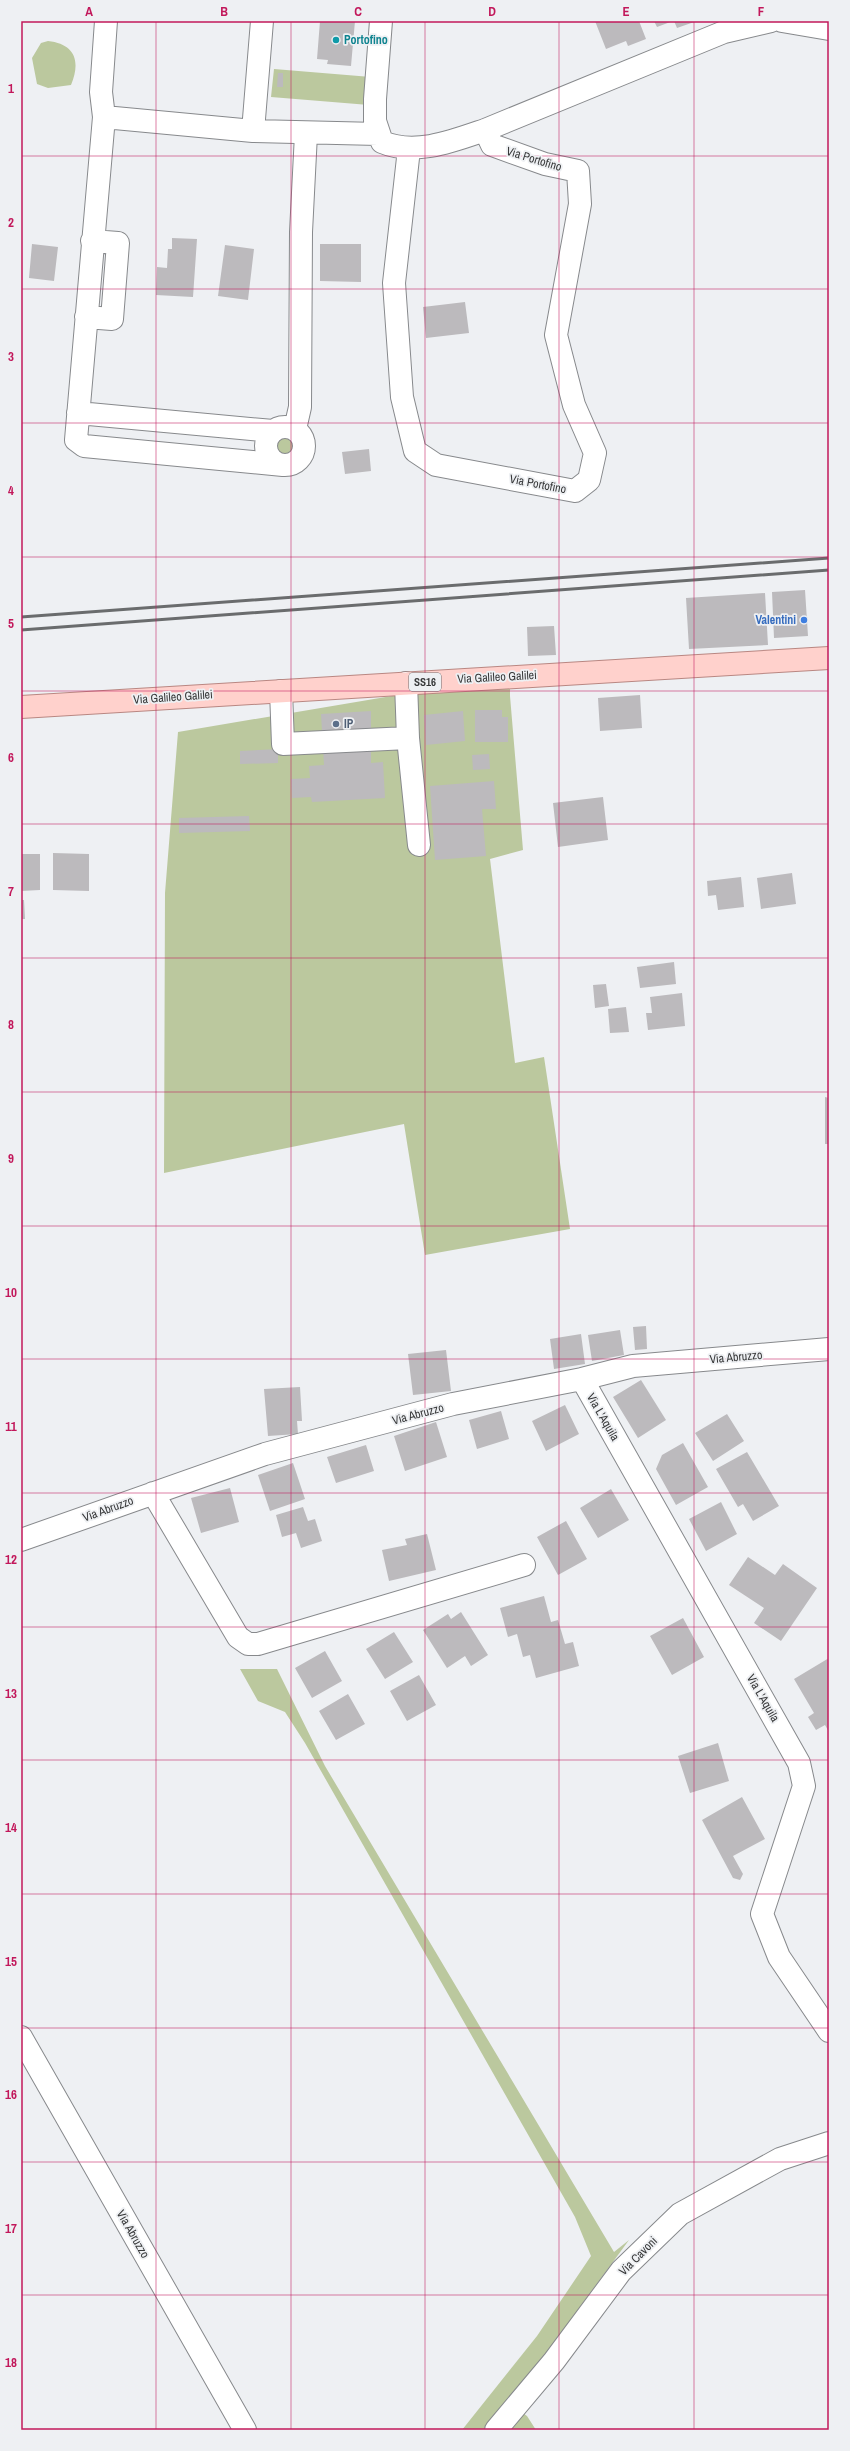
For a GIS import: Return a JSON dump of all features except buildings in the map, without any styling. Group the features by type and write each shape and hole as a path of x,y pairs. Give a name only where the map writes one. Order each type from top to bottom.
{"main road":[{"name":"Via Galileo Galilei","path":"21,707 829,658"}],"street":[{"path":"78,413 273,431 284,427 295,429 303,438 304,451 297,461 283,465 84,446 76,440 78,413 92,241 104,117 101,92 106,21"},
{"path":"254,131 262,21"},
{"path":"381,21 374,99 375,121 378,134 382,142 396,148 408,149 457,140 485,130 724,32 771,21"},
{"path":"782,21 829,29"},
{"path":"104,117 254,131 306,134 378,134"},
{"name":"Via Portofino","path":"408,149 394,283 402,397 415,451 436,465 575,491 589,480 595,453 574,405 556,335 580,204 578,171 545,164 492,145 485,130"},
{"path":"295,429 300,407 301,232 306,134"},
{"path":"273,431 267,441 267,452 274,462 283,465"},
{"path":"406,683 408,738 419,845"},
{"path":"281,691 283,744 408,738"},
{"name":"Via Abruzzo","path":"21,1540 265,1454 453,1404 582,1379 633,1366 829,1349"},
{"name":"Via L'Aquila","path":"582,1379 799,1763 804,1786 762,1914 779,1956 829,2031"},
{"path":"153,1493 238,1637 248,1644 258,1644 524,1565"},
{"name":"Via Abruzzo","path":"21,2037 245,2430"},
{"name":"Via Cavoni","path":"496,2430 554,2361 621,2271 680,2214 780,2159 829,2143"}],"green space":[{"path":"48,41 64,46 70,50 73,55 75,68 71,85 48,88 37,84 32,58 41,43"},
{"path":"274,69 371,77 369,105 271,97"},
{"path":"280,434 288,434 295,441 295,449 288,456 280,456 273,449 273,441"},
{"path":"510,676 510,696 523,850 490,859 515,1063 544,1057 570,1229 425,1255 404,1124 164,1173 165,893 178,732"},
{"path":"240,1669 277,1669 325,1766 614,2252 629,2240 547,2352 483,2430 462,2430 537,2336 591,2256 575,2217 305,1743 285,1712 258,1701"},
{"path":"520,2411 527,2416 536,2430 500,2430"}],"railway":[{"path":"21,617 829,558"},
{"path":"21,630 829,570"}],"place":[{"name":"Portofino","path":"336,40"},
{"name":"Valentini","path":"804,620"},
{"name":"IP","path":"336,724"}]}
